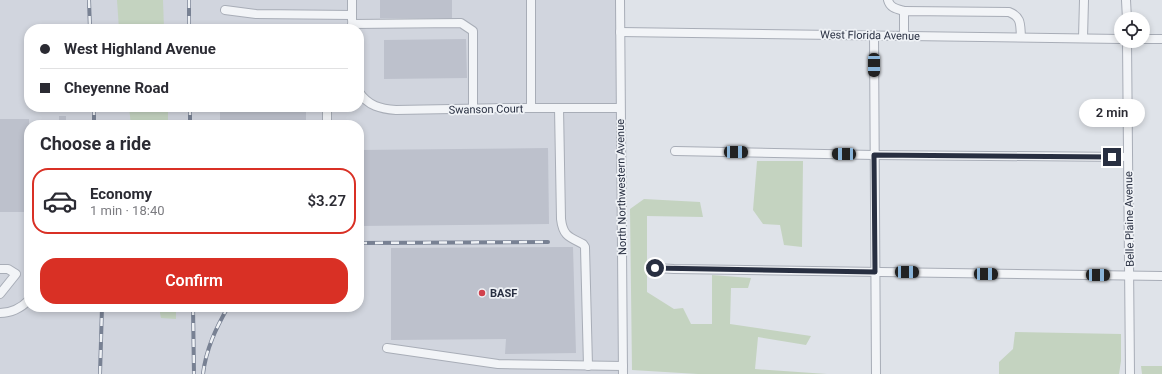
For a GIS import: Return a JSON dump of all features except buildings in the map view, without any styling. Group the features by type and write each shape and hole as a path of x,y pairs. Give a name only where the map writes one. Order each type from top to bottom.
{"street":[{"path":"352,0 352,24"},
{"path":"531,0 531,108"},
{"name":"North Northwestern Avenue","path":"620,0 623,370"},
{"path":"888,0 893,8 904,11 1009,12 1016,15 1020,21 1021,37"},
{"path":"1084,0 1084,38"},
{"path":"1126,0 1127,12"},
{"path":"225,10 256,14 352,15"},
{"path":"904,11 904,36"},
{"path":"364,26 461,23 473,31 473,108"},
{"name":"West Florida Avenue","path":"620,32 1114,39"},
{"path":"874,35 876,374"},
{"path":"1150,39 1162,40"},
{"name":"Belle Plaine Avenue","path":"1127,48 1130,374"},
{"name":"Swanson Court","path":"364,97 370,103 384,109 396,110 473,108 620,108"},
{"path":"559,108 562,228 566,236 583,244 585,247 588,366"},
{"path":"675,151 874,155 1128,157"},
{"path":"655,268 1162,276"},
{"path":"0,269 8,269 16,274 0,294"},
{"path":"0,313 7,313 24,305"},
{"path":"387,348 498,364 588,366 623,370"}],"shaded area":[{"path":"0,0 622,0 625,374 0,374"}],"green space":[{"path":"117,0 163,0 164,24 119,24"},
{"path":"130,112 168,112 168,120 130,120"},
{"path":"757,161 803,161 802,247 784,245 780,225 763,224 753,210"},
{"path":"644,199 700,202 703,217 647,216 647,292 674,309 683,308 691,324 712,324 712,275 751,278 748,288 731,288 730,324 811,336 806,345 758,337 755,369 827,374 698,374 632,370 630,209"},
{"path":"160,312 176,312 176,319 161,318"},
{"path":"1015,332 1121,334 1121,361 1119,374 999,374 999,362 1013,349"},
{"path":"1141,366 1162,366 1162,374 1142,374"}],"railway":[{"path":"89,0 90,24"},
{"path":"189,0 189,24"},
{"path":"94,112 94,120"},
{"path":"190,112 190,120"},
{"path":"364,243 548,242"},
{"path":"100,374 102,312"},
{"path":"193,312 194,374"},
{"path":"203,374 206,356 212,339 225,312"}],"place":[{"name":"BASF","path":"482,293"}],"route":[{"path":"655,268 875,272 874,155 1112,157"}]}
